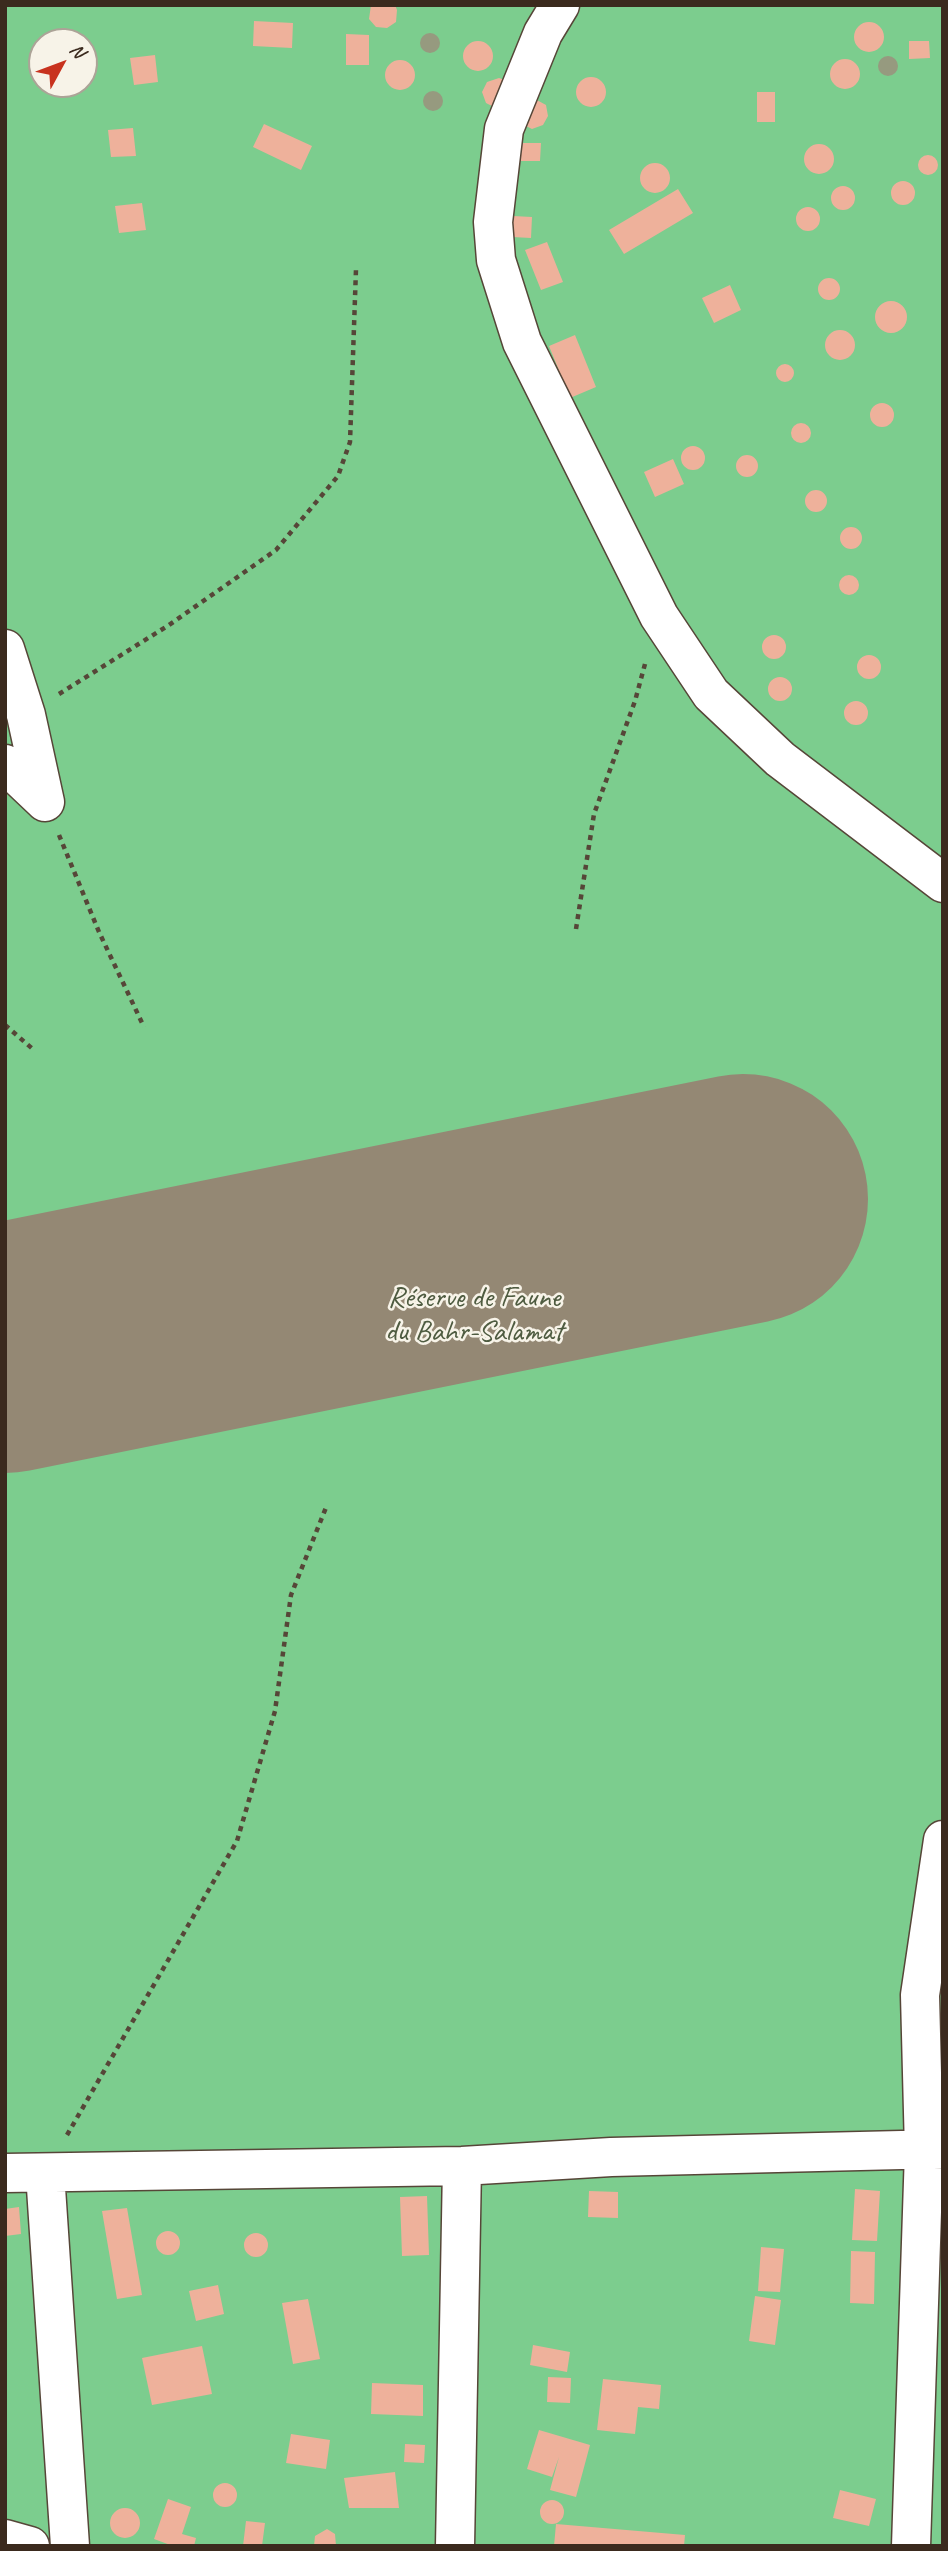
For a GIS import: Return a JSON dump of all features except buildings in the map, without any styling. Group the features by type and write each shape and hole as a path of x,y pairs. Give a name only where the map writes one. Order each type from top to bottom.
{"street":[{"path":"560,5 543,33 504,129 493,222 496,260 522,342 659,615 711,694 780,759 943,883"},
{"path":"5,649 26,715 45,802"},
{"path":"5,764 45,802"},
{"path":"911,2546 933,2150 920,1995 943,1840"},
{"path":"5,2174 462,2166 611,2157 933,2150"},
{"path":"455,2546 462,2166"},
{"path":"45,2173 70,2546"},
{"path":"5,2539 30,2546"}],"path":[{"path":"26,715 169,625 276,550 338,476 350,442 356,269"},
{"path":"576,929 594,814 635,701 659,615"},
{"path":"45,802 99,932 144,1027"},
{"path":"5,1026 35,1051"},
{"path":"45,2173 237,1842 275,1711 291,1595 327,1505"}],"green space":[{"name":"Réserve de Faune du Bahr-Salamat","path":"5,5 943,5 943,2546 5,2546"}],"runway":[{"path":"5,1348 743,1199"}]}
